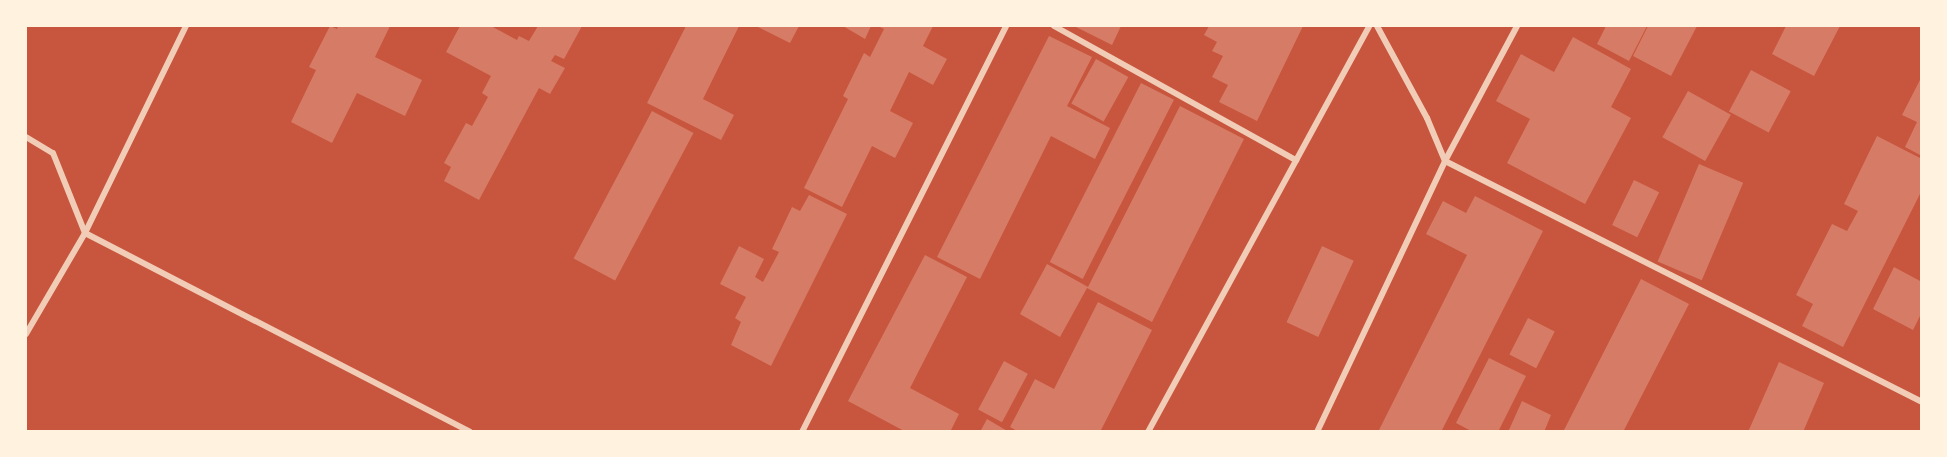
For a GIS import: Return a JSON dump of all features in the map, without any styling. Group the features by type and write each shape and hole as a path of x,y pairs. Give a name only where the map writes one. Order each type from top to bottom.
{"street":[{"path":"26,334 85,233 186,26"},
{"path":"802,432 1006,26"},
{"path":"1054,26 1296,160"},
{"path":"1148,432 1369,26"},
{"path":"1377,26 1427,118 1445,161 1922,402"},
{"path":"1317,432 1445,161 1517,26"},
{"path":"26,137 53,153 85,233 470,432"}],"building":[{"path":"330,26 337,29 338,26 390,26 375,57 422,80 405,116 357,93 332,143 291,122 316,70 309,67"},
{"path":"460,26 491,26 517,40 519,36 529,41 538,26 582,26 564,59 555,55 551,61 565,68 550,94 539,88 479,200 444,181 451,167 444,163 466,123 472,126 488,97 482,93 491,76 446,52"},
{"path":"686,26 739,26 703,99 734,115 721,140 647,103"},
{"path":"756,26 799,26 790,43"},
{"path":"843,26 871,26 865,39"},
{"path":"878,26 933,26 923,46 947,59 933,85 909,72 890,111 913,123 895,158 872,146 842,207 804,188 848,99 843,96 864,53 870,57 884,29"},
{"path":"1074,26 1121,26 1112,45"},
{"path":"1209,26 1303,26 1257,121 1219,102 1228,85 1212,77 1223,56 1212,51 1217,42 1204,35"},
{"path":"1606,26 1647,26 1629,61 1597,44"},
{"path":"1648,26 1697,26 1671,76 1633,56"},
{"path":"1786,26 1840,26 1814,76 1772,54"},
{"path":"1049,36 1092,57 1067,106 1110,128 1095,159 1051,136 980,279 937,257"},
{"path":"1573,37 1631,69 1611,107 1631,118 1585,204 1507,163 1530,119 1496,101 1521,54 1554,72"},
{"path":"1096,59 1128,77 1104,122 1071,104"},
{"path":"1751,70 1791,91 1769,133 1729,111"},
{"path":"1922,76 1922,156 1905,147 1917,122 1902,115"},
{"path":"1141,83 1174,100 1083,279 1050,262"},
{"path":"1688,91 1731,115 1705,161 1662,137"},
{"path":"1180,106 1244,139 1152,322 1087,288 1060,337 1020,314 1047,264 1088,287"},
{"path":"652,111 693,133 615,281 574,258"},
{"path":"1877,136 1922,159 1922,190 1843,347 1802,326 1813,304 1796,295 1832,224 1847,231 1858,211 1844,204"},
{"path":"1699,164 1743,183 1702,280 1658,262"},
{"path":"1634,180 1659,192 1637,237 1612,225"},
{"path":"809,195 847,214 771,366 731,345 741,322 735,318 746,297 720,284 739,246 764,259 755,277 763,282 779,252 772,249 792,207 800,211"},
{"path":"1475,196 1543,231 1441,432 1378,432 1467,255 1426,234 1443,201 1466,213"},
{"path":"1322,246 1354,261 1318,337 1287,322"},
{"path":"925,255 967,277 910,388 959,414 950,432 906,432 848,401"},
{"path":"1894,267 1922,282 1922,312 1913,330 1873,309"},
{"path":"1641,279 1689,304 1623,432 1563,432"},
{"path":"1098,302 1152,330 1100,432 1019,432 1010,427 1035,379 1054,389"},
{"path":"1528,318 1555,332 1536,368 1509,355"},
{"path":"1489,358 1526,376 1498,432 1473,432 1456,423"},
{"path":"1004,361 1028,374 1002,422 978,410"},
{"path":"1779,362 1824,383 1803,432 1748,432"},
{"path":"1522,401 1551,415 1544,432 1508,432"},
{"path":"987,419 1009,432 980,432"}]}
